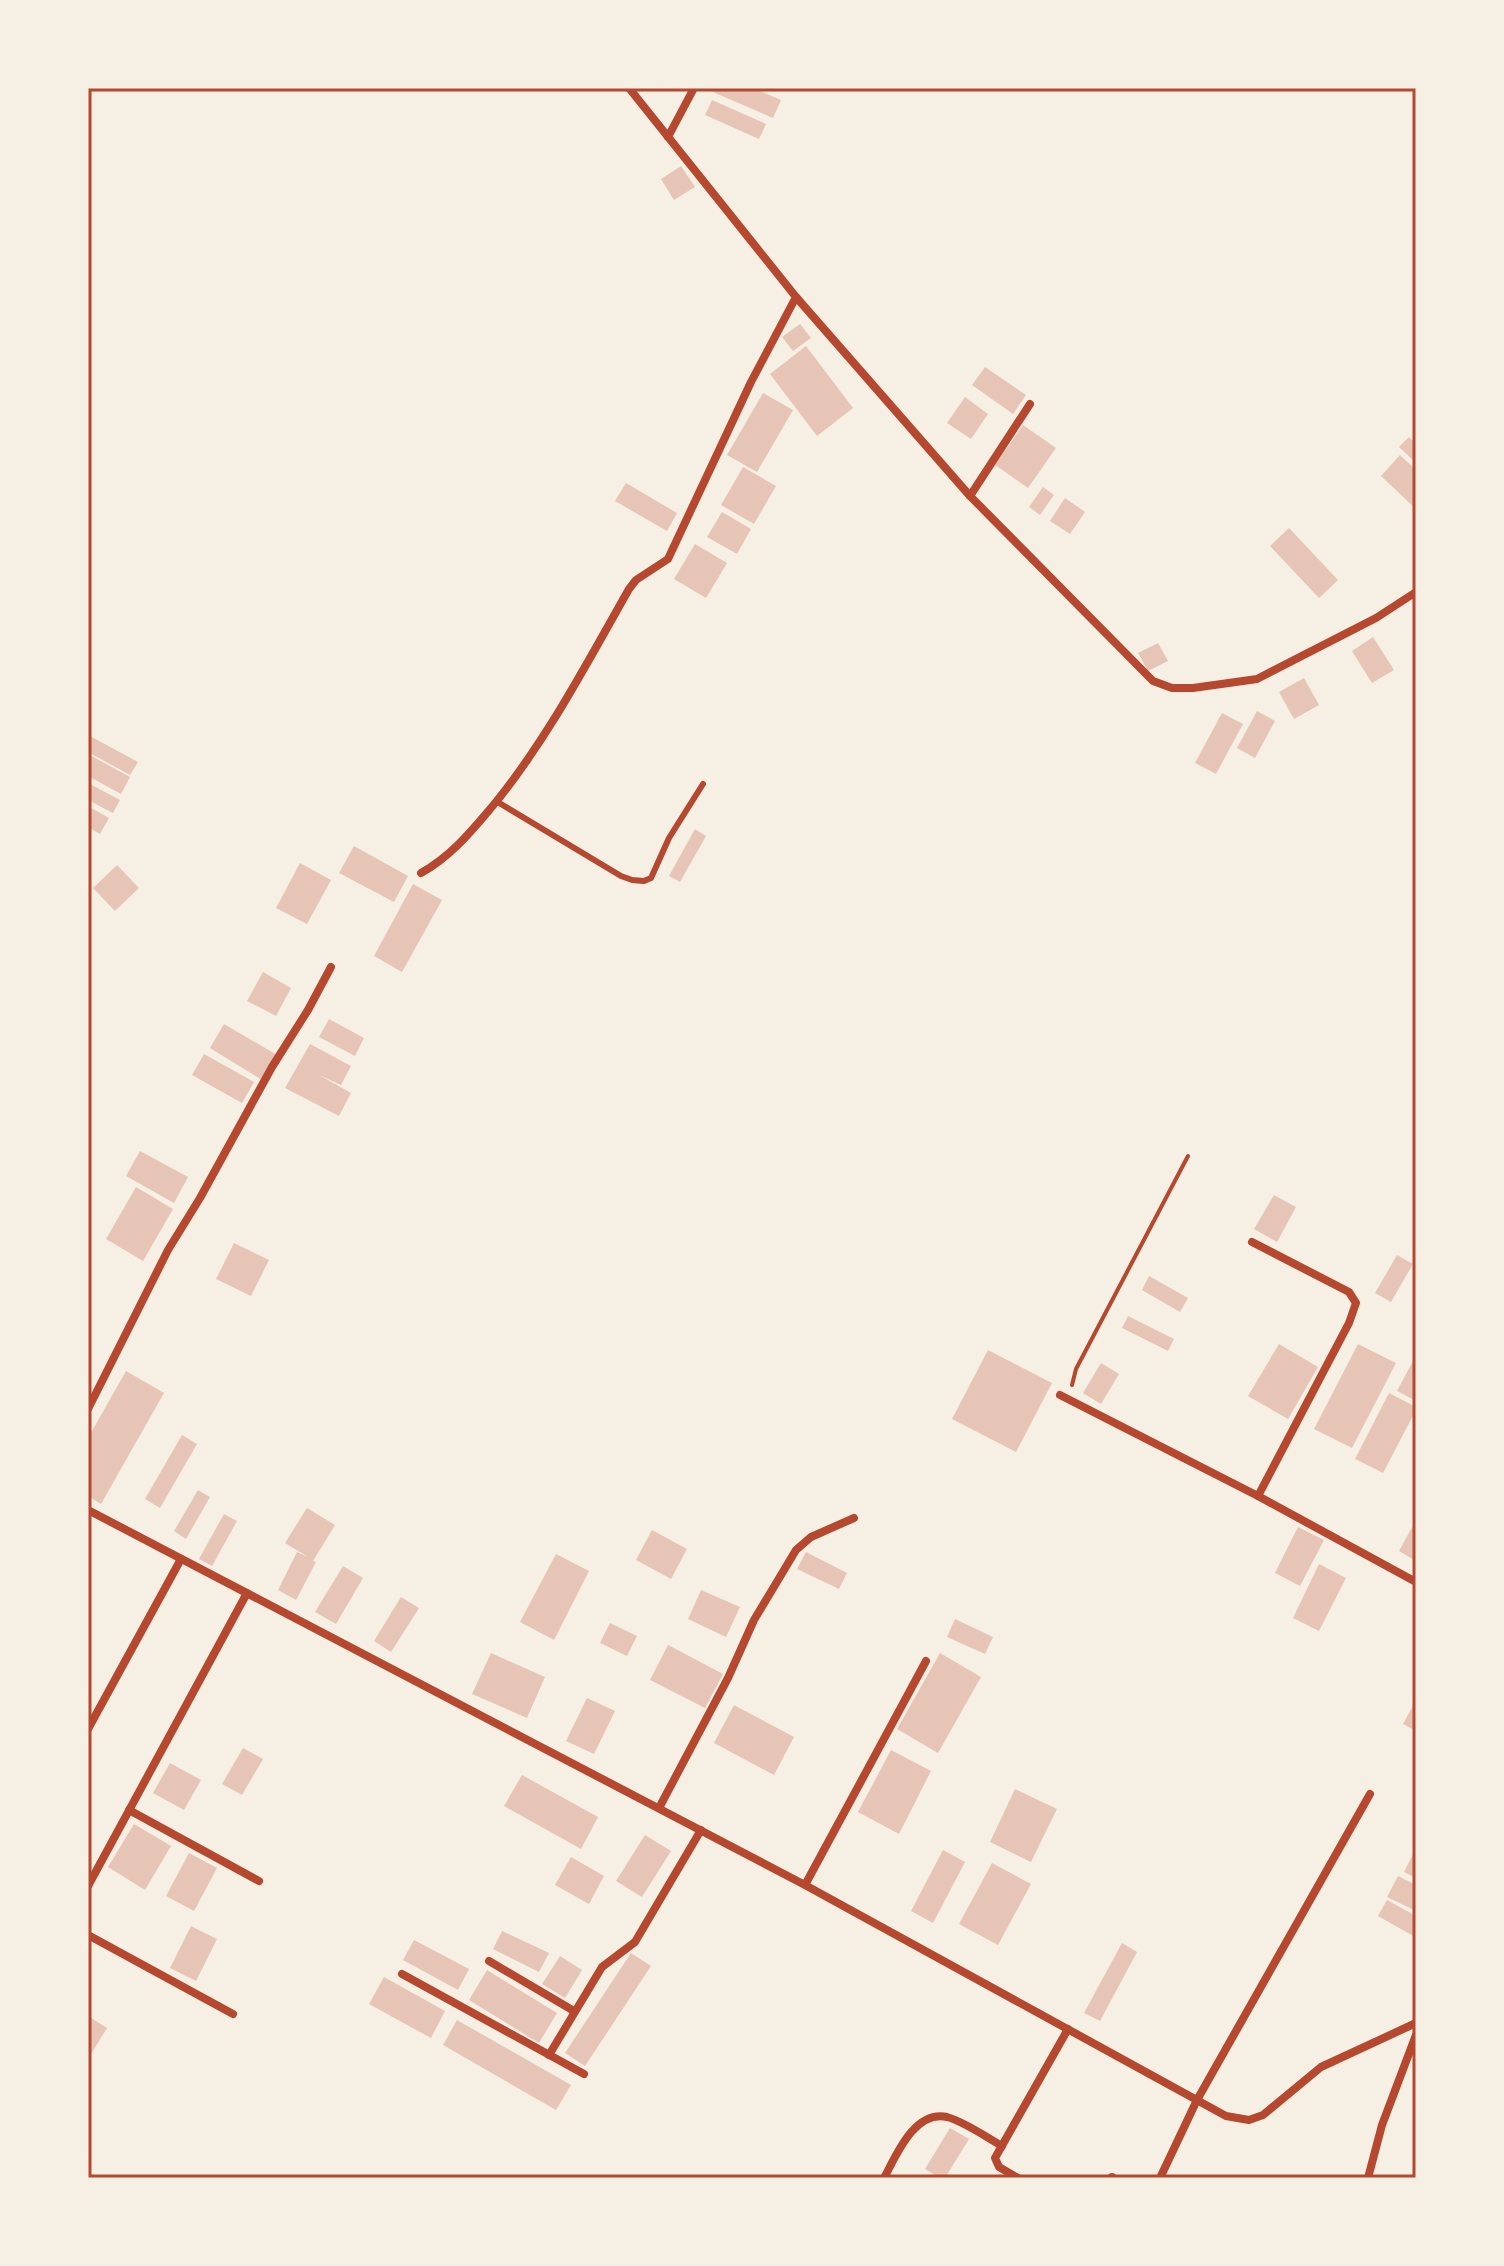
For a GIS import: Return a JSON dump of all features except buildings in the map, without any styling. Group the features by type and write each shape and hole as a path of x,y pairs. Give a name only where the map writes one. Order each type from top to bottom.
{"street":[{"path":"629,88 796,297 970,496 1153,681 1172,688 1193,688 1257,679 1376,618 1416,592"},
{"path":"668,137 694,88"},
{"path":"421,873 456,849 525,765 558,715 629,589 636,580 668,559 796,297"},
{"path":"970,496 1030,404"},
{"path":"88,1409 168,1250 331,967"},
{"path":"1252,1242 1349,1292 1356,1303 1349,1323 1258,1496"},
{"path":"1060,1395 1258,1496 1416,1582"},
{"path":"88,1510 805,1885 1226,2116 1249,2120 1263,2115 1321,2067 1416,2023"},
{"path":"659,1808 728,1678 754,1620 796,1550 811,1537 854,1518"},
{"path":"88,1729 181,1559"},
{"path":"88,1886 247,1593"},
{"path":"805,1885 926,1661"},
{"path":"1160,2178 1197,2100 1370,1794"},
{"path":"129,1810 259,1881"},
{"path":"549,2055 602,1967 635,1942 701,1830"},
{"path":"88,1935 233,2014"},
{"path":"489,1961 574,2011"},
{"path":"402,1974 584,2074"},
{"path":"1018,2178 995,2163 995,2158 1068,2029"},
{"path":"1368,2178 1382,2125 1416,2035"},
{"path":"884,2178 910,2133 931,2119 944,2116 1002,2146"}],"lane":[{"path":"496,801 593,861 621,876 644,881 651,878 669,838 703,784"}],"path":[{"path":"1069,1400 1076,1369 1188,1156"}]}
